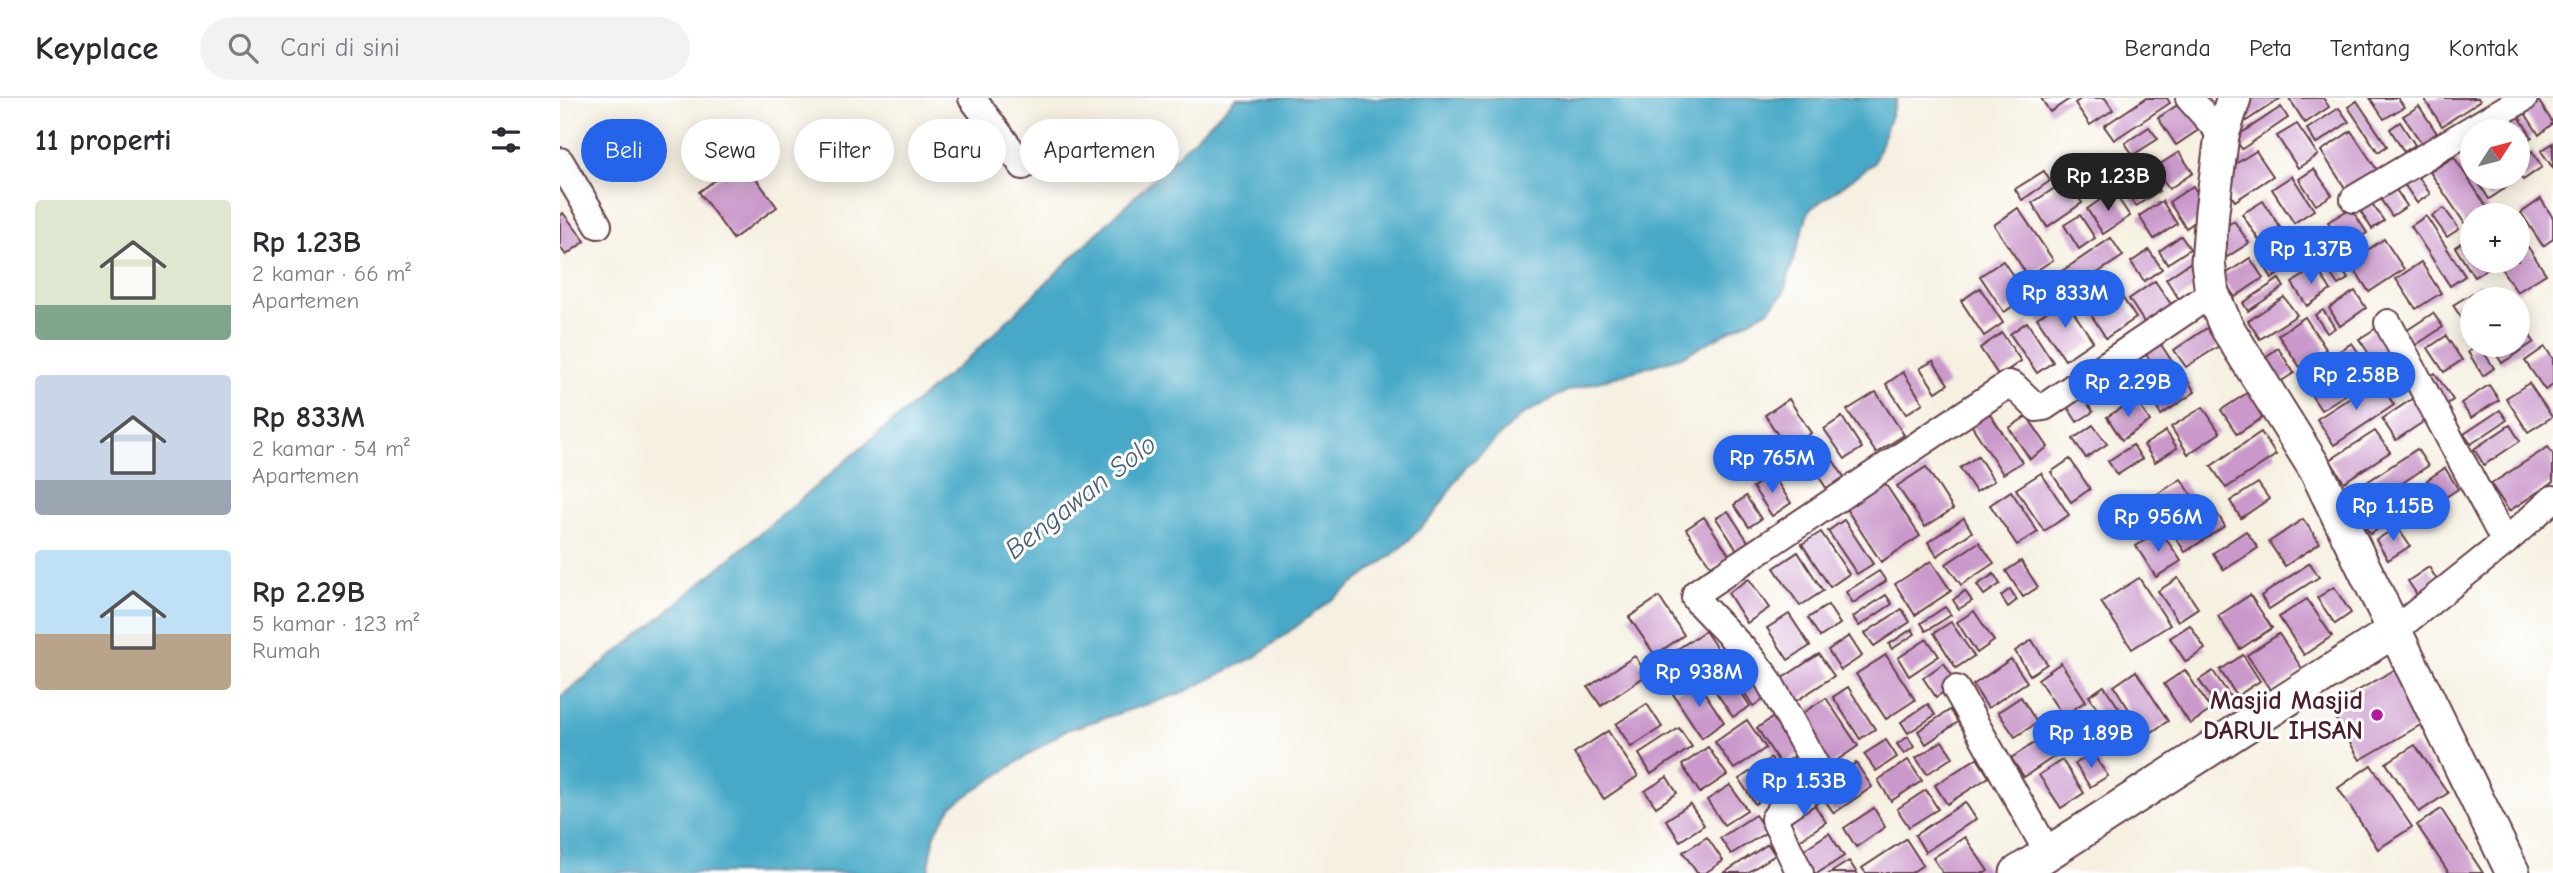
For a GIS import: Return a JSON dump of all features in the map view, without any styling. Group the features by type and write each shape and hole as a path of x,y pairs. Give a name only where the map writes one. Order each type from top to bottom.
{"street":[{"path":"972,98 1020,162"},
{"path":"2189,98 2222,135"},
{"path":"2234,98 2222,135 2210,236 2208,262 2212,293 2226,326 2316,470 2513,873"},
{"path":"2354,199 2525,98"},
{"path":"560,161 598,225"},
{"path":"1800,873 1774,819 1821,784 1822,777 1768,678 1749,654 1699,603 1695,598 1696,593 2009,384 2037,408 2044,407 2212,293"},
{"path":"2388,323 2505,542"},
{"path":"2017,873 2395,630 2505,542 2553,499"},
{"path":"1956,689 2048,853"}],"water":[{"name":"Bengawan Solo","path":"1236,98 1897,98 1874,163 1809,210 1783,294 1769,310 1681,357 1567,391 1522,415 1464,469 1434,514 1400,549 1255,657 1182,693 1064,731 952,806 935,833 928,873 560,873 560,697 645,630 973,354 1150,182 1179,182 1179,153"}],"building":[{"path":"2041,98 2071,98 2050,112"},
{"path":"2082,98 2105,98 2113,110 2090,125 2075,103"},
{"path":"2146,98 2167,98 2170,103 2114,140 2104,126"},
{"path":"2188,98 2206,125 2176,145 2158,118"},
{"path":"2228,98 2281,98 2240,125"},
{"path":"2289,98 2323,98 2329,107 2305,123"},
{"path":"2370,98 2398,98 2404,107 2384,119"},
{"path":"2478,98 2480,101 2442,126 2425,100"},
{"path":"2538,100 2553,123 2539,135 2523,110"},
{"path":"2357,101 2387,146 2378,152 2348,107"},
{"path":"2419,106 2442,141 2427,151 2403,116"},
{"path":"2281,107 2288,118 2242,149 2234,138"},
{"path":"2339,108 2349,122 2316,144 2307,129"},
{"path":"2400,122 2415,145 2404,152 2390,129"},
{"path":"2297,124 2318,155 2298,168 2277,136"},
{"path":"2149,127 2158,139 2133,155 2125,143"},
{"path":"2351,131 2377,170 2347,191 2321,151"},
{"path":"2553,143 2553,168 2541,151"},
{"path":"2256,151 2273,176 2235,201 2218,175"},
{"path":"2532,151 2542,167 2530,175"},
{"path":"2179,152 2193,173 2169,189 2154,168"},
{"path":"2454,157 2460,166 2460,189 2475,189 2484,203 2460,203 2460,217 2430,172"},
{"path":"2314,169 2332,195 2316,205 2299,179"},
{"path":"2414,170 2430,194 2417,203 2400,178"},
{"path":"2044,171 2050,181 2022,200 2015,189"},
{"path":"2147,172 2159,191 2136,206 2124,188"},
{"path":"2292,176 2314,210 2294,223 2272,189"},
{"path":"2388,178 2407,206 2392,216 2373,188"},
{"path":"2067,180 2082,203 2047,227 2032,203"},
{"path":"712,182 758,182 777,207 733,239 699,192"},
{"path":"2193,186 2210,212 2186,228 2169,202"},
{"path":"2483,189 2504,189 2489,199"},
{"path":"2113,191 2130,216 2103,234 2087,209"},
{"path":"2364,192 2384,221 2372,229 2353,199"},
{"path":"2541,199 2553,218 2553,239 2543,246 2530,226 2530,207"},
{"path":"2162,201 2177,224 2154,239 2139,216"},
{"path":"2263,201 2281,229 2261,243 2242,214"},
{"path":"2018,208 2053,260 2028,276 1994,225"},
{"path":"2351,208 2367,233 2345,247 2328,222"},
{"path":"2444,208 2459,229 2447,237 2432,216"},
{"path":"563,213 585,241 566,255 560,247 560,216"},
{"path":"2080,215 2095,238 2079,249 2064,225"},
{"path":"2426,216 2460,268 2460,273 2465,276 2450,286 2411,226"},
{"path":"2234,221 2249,243 2227,257 2213,235"},
{"path":"2308,227 2325,252 2303,266 2287,241"},
{"path":"2181,236 2190,249 2167,264 2159,251"},
{"path":"2111,238 2123,256 2073,289 2062,271"},
{"path":"2384,239 2404,269 2369,292 2350,262"},
{"path":"2278,245 2292,265 2272,278 2259,257"},
{"path":"2149,250 2162,269 2144,281 2131,262"},
{"path":"2530,250 2546,274 2525,287 2514,287 2504,273 2530,273"},
{"path":"2250,258 2263,278 2235,297 2221,277"},
{"path":"2194,260 2207,280 2179,299 2166,279"},
{"path":"2336,260 2348,279 2338,285 2326,267"},
{"path":"2003,261 2027,297 2004,312 1980,276"},
{"path":"2421,262 2441,293 2416,309 2396,279"},
{"path":"2316,267 2331,290 2307,306 2292,283"},
{"path":"2279,279 2284,287 2248,311 2243,303"},
{"path":"2155,281 2175,310 2148,328 2129,299"},
{"path":"2112,282 2136,318 2106,338 2083,302"},
{"path":"1980,288 2003,323 1984,336 1961,301"},
{"path":"2355,291 2366,308 2340,326 2329,308"},
{"path":"2284,297 2297,315 2260,339 2248,321"},
{"path":"2065,300 2093,341 2065,360 2037,318"},
{"path":"2460,301 2460,316 2453,305"},
{"path":"2323,310 2335,328 2327,333 2315,315"},
{"path":"2433,313 2443,327 2416,345 2406,331"},
{"path":"2305,317 2326,349 2300,367 2278,335"},
{"path":"2027,322 2053,362 2037,373 2010,334"},
{"path":"2381,325 2402,357 2381,371 2359,339"},
{"path":"2207,328 2219,346 2186,367 2174,350"},
{"path":"2002,333 2021,361 1999,376 1980,348"},
{"path":"2446,336 2462,360 2444,372 2428,348"},
{"path":"2156,337 2173,363 2158,373 2141,346"},
{"path":"2352,343 2372,373 2352,386 2332,356"},
{"path":"2545,347 2553,359 2553,385 2545,390 2525,361"},
{"path":"2278,348 2294,373 2280,382 2264,358"},
{"path":"2134,352 2152,380 2138,390 2120,362"},
{"path":"2471,357 2487,357 2494,368 2483,376"},
{"path":"2498,357 2511,357 2502,363"},
{"path":"2325,358 2348,393 2321,410 2298,375"},
{"path":"1933,361 1948,384 1936,392 1920,368"},
{"path":"2115,366 2126,383 2096,403 2084,386"},
{"path":"1903,372 1923,403 1906,414 1886,384"},
{"path":"2182,372 2195,392 2161,415 2148,394"},
{"path":"2435,373 2453,400 2440,409 2422,381"},
{"path":"2378,380 2394,405 2334,445 2317,419"},
{"path":"2529,383 2552,417 2528,432 2506,398"},
{"path":"2489,385 2499,400 2471,418 2461,403"},
{"path":"2255,388 2271,412 2237,434 2221,410"},
{"path":"2078,389 2093,412 2077,422 2063,400"},
{"path":"1876,392 1904,435 1876,453 1847,410"},
{"path":"2418,395 2432,416 2396,440 2382,419"},
{"path":"1789,399 1811,433 1787,449 1765,415"},
{"path":"2135,399 2150,421 2122,440 2107,417"},
{"path":"2203,407 2220,433 2188,454 2171,427"},
{"path":"2500,410 2507,420 2471,444 2464,434"},
{"path":"1988,411 2022,462 2003,474 1970,423"},
{"path":"2027,416 2048,447 2030,459 2009,428"},
{"path":"1842,417 1862,448 1845,459 1824,429"},
{"path":"2093,425 2107,444 2086,458 2073,439"},
{"path":"2510,425 2520,441 2484,465 2474,449"},
{"path":"2166,431 2177,448 2155,462 2144,445"},
{"path":"2375,431 2390,452 2344,482 2330,460"},
{"path":"2261,432 2276,455 2226,488 2211,466"},
{"path":"2133,445 2142,459 2117,475 2108,461"},
{"path":"2548,447 2553,454 2553,482 2509,511 2491,484"},
{"path":"2417,449 2428,466 2354,515 2343,498"},
{"path":"1829,454 1844,477 1827,489 1811,465"},
{"path":"1978,456 1994,481 1976,492 1960,468"},
{"path":"2070,459 2090,489 2071,502 2051,472"},
{"path":"1926,467 1953,509 1925,527 1897,486"},
{"path":"2445,468 2458,489 2440,501 2427,480"},
{"path":"2041,473 2069,515 2044,531 2016,489"},
{"path":"1772,474 1791,503 1772,516 1753,487"},
{"path":"2181,479 2193,497 2148,526 2136,508"},
{"path":"1884,482 1920,536 1881,562 1845,507"},
{"path":"2258,483 2269,499 2241,518 2230,501"},
{"path":"2414,486 2426,503 2404,517 2393,500"},
{"path":"2011,491 2038,532 2017,545 1990,505"},
{"path":"1746,496 1761,519 1749,527 1734,505"},
{"path":"2211,504 2225,526 2185,552 2171,530"},
{"path":"2379,504 2390,521 2370,534 2359,517"},
{"path":"1728,511 1749,543 1737,550 1716,518"},
{"path":"1704,517 1730,556 1712,568 1686,529"},
{"path":"1964,518 1972,532 1937,556 1928,542"},
{"path":"2303,519 2320,543 2285,566 2269,542"},
{"path":"1844,520 1873,564 1857,574 1828,531"},
{"path":"2397,527 2410,546 2388,560 2376,540"},
{"path":"2160,530 2181,561 2156,577 2136,546"},
{"path":"2246,531 2258,548 2224,570 2213,553"},
{"path":"1821,532 1849,574 1830,587 1802,544"},
{"path":"1979,542 1994,563 1961,585 1946,564"},
{"path":"1798,552 1823,591 1800,606 1774,568"},
{"path":"1931,561 1951,591 1915,615 1895,584"},
{"path":"2021,561 2038,587 2023,597 2006,571"},
{"path":"2310,563 2319,577 2269,609 2261,596"},
{"path":"2429,567 2442,588 2422,602 2408,581"},
{"path":"1879,571 1886,581 1853,603 1846,592"},
{"path":"1994,574 2000,584 1984,595 1977,585"},
{"path":"2139,578 2170,625 2132,649 2101,602"},
{"path":"2178,578 2198,608 2178,621 2158,591"},
{"path":"1749,579 1769,608 1747,623 1728,593"},
{"path":"2334,587 2351,613 2335,624 2317,598"},
{"path":"2010,589 2017,600 2008,607 2001,596"},
{"path":"1965,591 1972,601 1959,609 1953,600"},
{"path":"1886,595 1892,604 1859,626 1853,617"},
{"path":"2250,595 2272,628 2240,649 2218,616"},
{"path":"1659,597 1684,635 1655,655 1629,617"},
{"path":"2307,599 2332,636 2304,655 2279,617"},
{"path":"1828,605 1840,624 1820,637 1808,618"},
{"path":"1945,607 1951,615 1926,631 1921,623"},
{"path":"1902,609 1910,622 1874,646 1865,633"},
{"path":"1974,611 1994,641 1977,653 1957,622"},
{"path":"1789,614 1810,646 1788,660 1767,628"},
{"path":"1951,622 1974,656 1956,668 1934,633"},
{"path":"2190,625 2205,649 2186,662 2170,638"},
{"path":"1912,629 1915,634 1892,649 1889,644"},
{"path":"1705,631 1718,650 1670,681 1658,662"},
{"path":"2279,634 2303,670 2271,691 2247,655"},
{"path":"1849,636 1862,656 1841,670 1828,650"},
{"path":"1927,639 1939,656 1909,676 1898,658"},
{"path":"2032,640 2047,664 2030,675 2015,651"},
{"path":"1741,653 1769,696 1753,706 1725,663"},
{"path":"1819,654 1834,676 1793,703 1778,681"},
{"path":"1886,655 1915,700 1886,719 1856,674"},
{"path":"2243,655 2260,681 2237,696 2220,670"},
{"path":"1635,656 1647,675 1601,706 1588,687"},
{"path":"2011,659 2027,682 1988,708 1973,685"},
{"path":"1720,661 1750,706 1733,717 1703,673"},
{"path":"1944,663 1957,683 1936,697 1923,678"},
{"path":"2061,663 2086,701 2063,716 2038,679"},
{"path":"2185,670 2211,710 2190,724 2164,684"},
{"name":"Masjid Masjid DARUL IHSAN","path":"2394,670 2424,723 2360,760 2329,707"},
{"path":"2136,671 2168,721 2146,736 2114,686"},
{"path":"2213,671 2233,701 2219,710 2199,680"},
{"path":"1696,680 1724,722 1702,738 1673,694"},
{"path":"2104,686 2142,742 2126,752 2089,696"},
{"path":"1848,687 1875,729 1860,739 1833,697"},
{"path":"2021,697 2037,723 2015,737 1998,712"},
{"path":"1826,698 1858,746 1830,765 1798,716"},
{"path":"1647,704 1662,727 1631,747 1616,724"},
{"path":"1928,704 1935,715 1908,733 1901,722"},
{"path":"1950,710 1958,722 1926,744 1918,731"},
{"path":"1778,714 1803,751 1781,765 1757,728"},
{"path":"1747,720 1766,748 1734,769 1715,742"},
{"path":"2080,726 2087,738 2068,751 2060,739"},
{"path":"1679,728 1692,747 1651,774 1639,754"},
{"path":"1608,731 1638,776 1604,799 1574,753"},
{"path":"2048,734 2061,752 2024,777 2011,758"},
{"path":"1908,737 1914,747 1904,754 1897,744"},
{"path":"1886,740 1897,757 1876,771 1864,754"},
{"path":"1942,741 1953,757 1927,774 1916,758"},
{"path":"2415,745 2448,793 2419,812 2386,763"},
{"path":"1708,747 1727,775 1700,793 1682,765"},
{"path":"2092,753 2108,776 2090,787 2075,764"},
{"path":"1771,758 1787,782 1755,804 1739,779"},
{"path":"1977,758 1989,777 1947,804 1935,785"},
{"path":"1908,760 1922,781 1891,801 1878,780"},
{"path":"2062,760 2084,793 2061,808 2039,775"},
{"path":"1856,763 1872,787 1834,813 1817,789"},
{"path":"2371,765 2412,827 2378,849 2338,788"},
{"path":"1667,777 1677,793 1656,807 1645,791"},
{"path":"1730,785 1747,810 1724,825 1707,800"},
{"path":"1926,790 1938,809 1909,827 1897,809"},
{"path":"1809,797 1826,822 1800,840 1783,814"},
{"path":"1965,802 1976,819 1925,852 1915,835"},
{"path":"1690,804 1704,825 1680,841 1666,820"},
{"path":"1874,808 1885,827 1856,847 1844,828"},
{"path":"2441,809 2483,873 2449,873 2417,825"},
{"path":"1755,815 1767,832 1731,854 1720,838"},
{"path":"1829,833 1844,856 1818,873 1808,873 1796,855"},
{"path":"1707,837 1723,861 1705,873 1697,873 1683,852"},
{"path":"1965,837 1988,871 1943,873 1933,858"},
{"path":"1906,839 1923,865 1911,873 1866,873 1862,868"},
{"path":"1768,844 1775,855 1747,873 1724,873"},
{"path":"1849,861 1857,873 1830,873"}],"place":[{"name":"Masjid Masjid DARUL IHSAN","path":"2377,715"}]}
